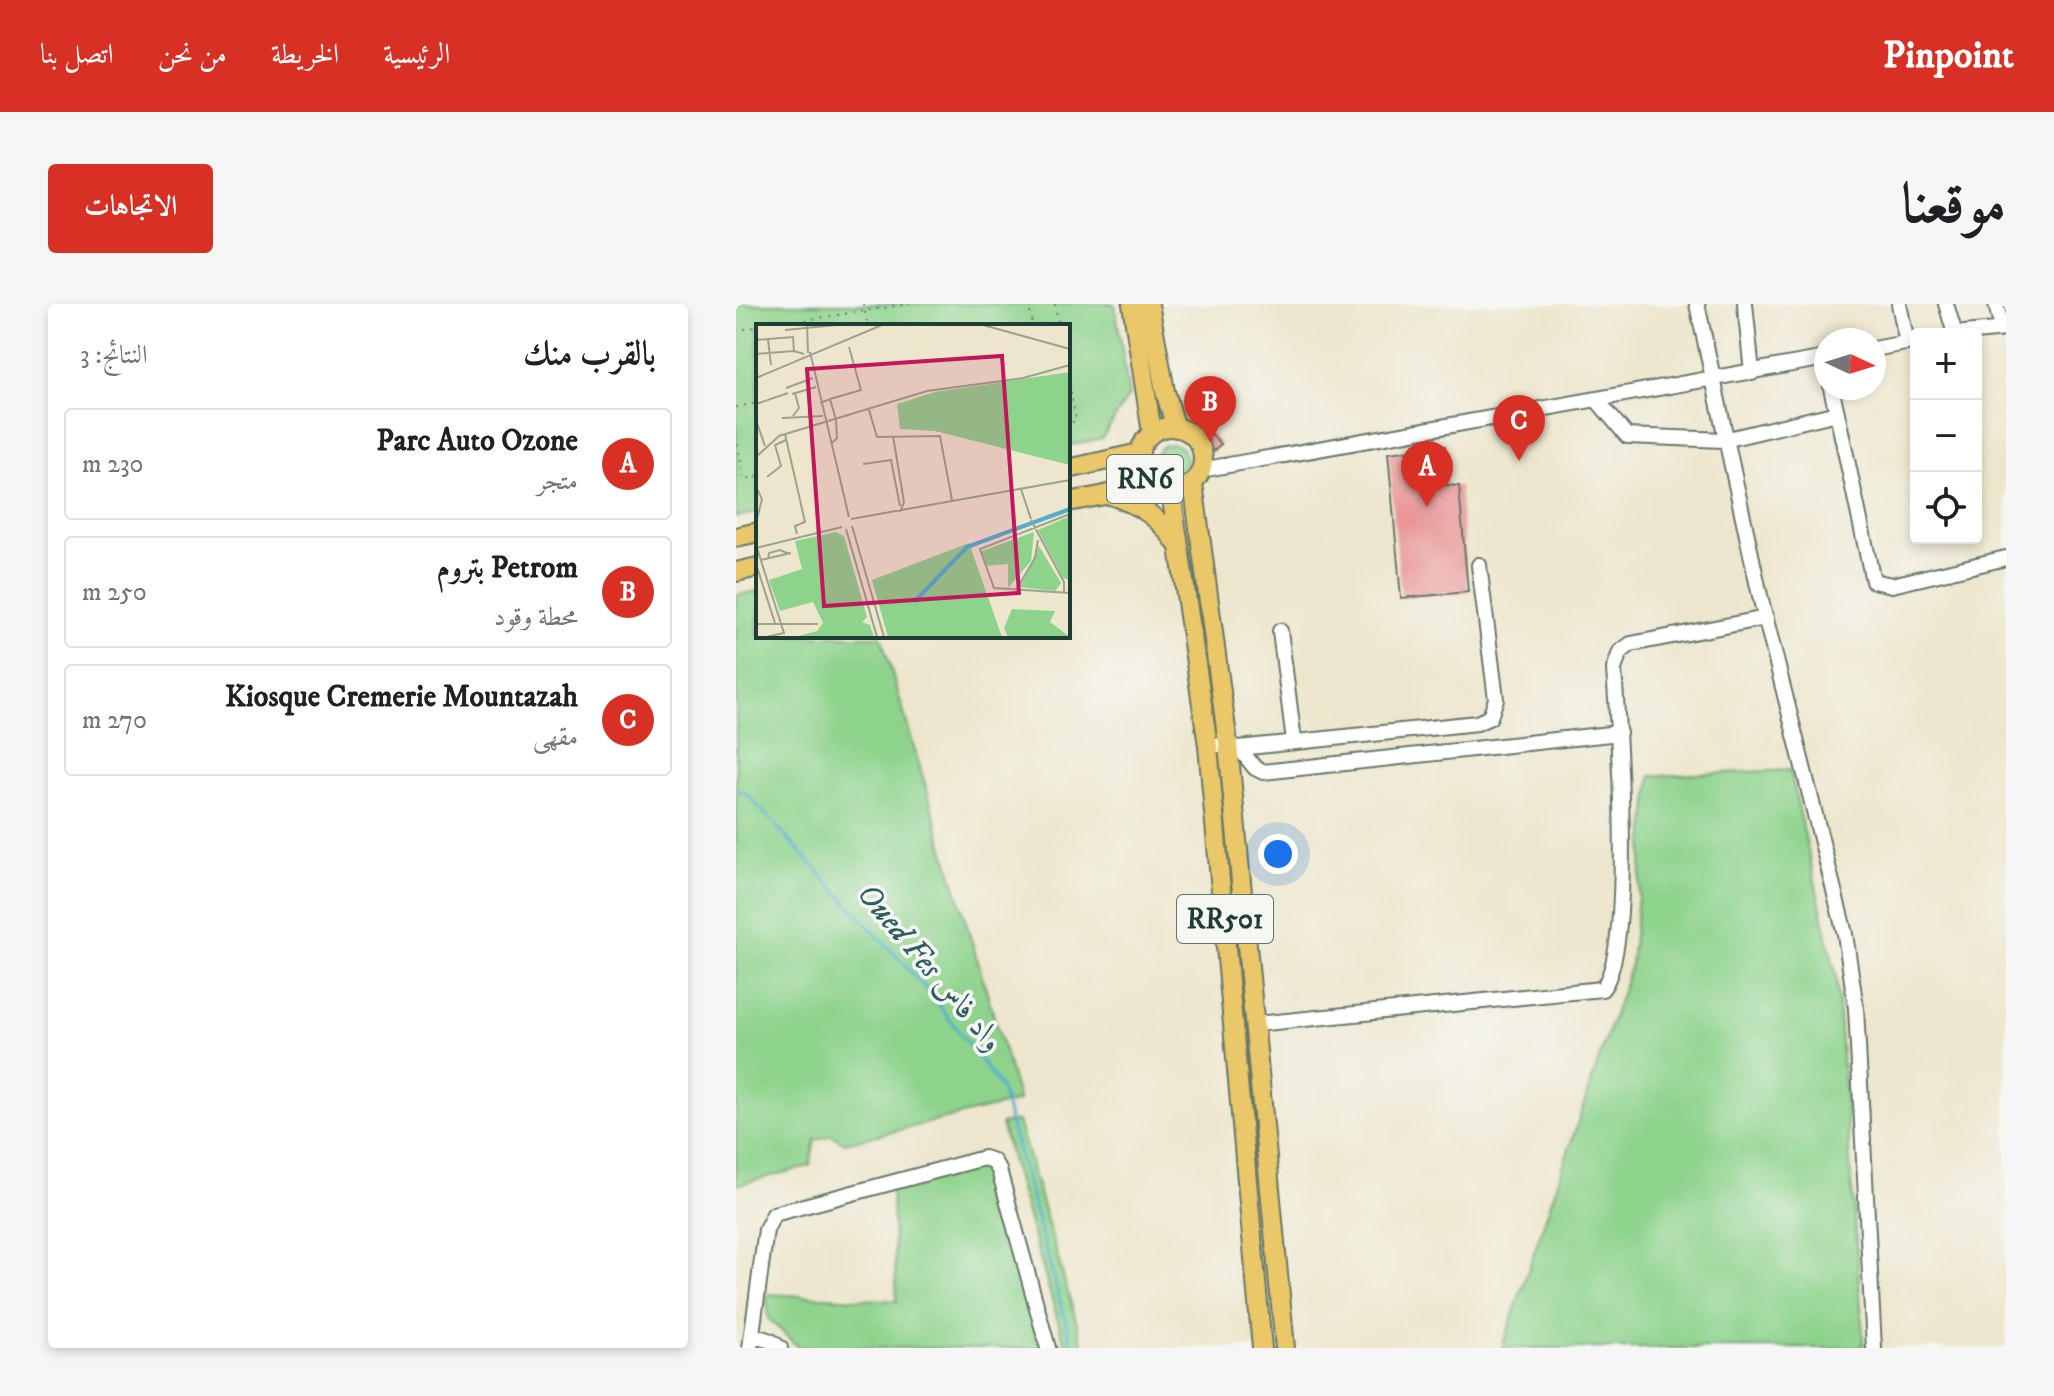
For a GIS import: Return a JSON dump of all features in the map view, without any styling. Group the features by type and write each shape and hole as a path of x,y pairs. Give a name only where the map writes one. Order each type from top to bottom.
{"main road":[{"name":"RN6","path":"1132,304 1156,393 1176,428"},
{"name":"RN6","path":"1149,304 1156,393 1152,433 1139,453 1141,472 1162,489"},
{"name":"RN6","path":"1070,502 1115,492 1162,489 1197,476 1200,447 1191,434 1176,428 1152,433"},
{"name":"RN6","path":"1070,469 1139,453"},
{"name":"RR501","path":"1197,476 1198,516 1234,746 1285,1348"},
{"name":"RR501","path":"1162,489 1177,520 1208,746 1262,1348"},
{"path":"1115,492 1134,502 1166,527 1182,553"},
{"path":"736,537 756,532"},
{"path":"736,572 756,567"},
{"path":"1238,1061 1259,1055"}],"street":[{"path":"1697,304 1724,440 1827,860 1852,978 1874,1348"},
{"path":"1745,304 1752,373"},
{"path":"1899,304 1910,336"},
{"path":"1946,304 1953,328"},
{"path":"1982,331 2004,329 1996,304"},
{"path":"1886,347 1910,342"},
{"path":"1197,476 1597,400 1814,363"},
{"path":"1597,400 1627,436 1724,440 1837,413"},
{"path":"1834,400 1873,581 1892,585 2006,558"},
{"path":"1115,492 1117,459"},
{"path":"1177,520 1198,516"},
{"path":"1208,746 1477,723 1490,717 1496,699 1479,565"},
{"path":"1256,1024 1602,989 1613,967 1623,822 1614,669 1620,652 1631,644 1766,618"},
{"path":"1280,631 1294,741"},
{"path":"1234,746 1263,772 1619,733"},
{"path":"1233,1006 1255,1003"},
{"path":"780,1348 771,1341 751,1341 766,1230 774,1214 958,1162 984,1158 993,1161 999,1170 1048,1348"}],"path":[{"path":"863,304 867,324"},
{"path":"780,324 909,304"},
{"path":"1029,304 1032,324"},
{"path":"1055,304 1059,324"},
{"path":"736,330 756,327"},
{"path":"1070,387 1076,421 1070,422"},
{"path":"736,407 756,403"},
{"path":"736,436 744,479 756,477"}],"green space":[{"path":"736,304 1115,304 1129,395 1102,438 1070,446 1070,324 756,324 756,512 736,517"},
{"path":"1171,444 1182,448 1186,459 1182,470 1171,474 1160,470 1156,459 1160,448"},
{"path":"756,591 756,638 882,638 1019,1101 845,1143 831,1135 815,1140 810,1166 736,1185 736,595"},
{"path":"1790,770 1836,976 1864,1348 1502,1348 1631,964 1651,776"},
{"path":"1018,1121 1084,1348 1066,1348 1001,1124"},
{"path":"979,1167 992,1178 1040,1348 799,1348 768,1318 767,1294 897,1301 891,1187"}],"building":[{"path":"1208,431 1221,444 1212,453 1199,440"},
{"path":"1445,446 1446,485 1459,486 1468,592 1401,598 1388,453"}],"waterway":[{"name":"Oued Fes واد فاس","path":"736,789 747,794 929,992 1001,1089 1073,1348"}],"place":[{"name":"Petrom بتروم","path":"1210,442"},
{"name":"Kiosque Cremerie Mountazah","path":"1519,461"},
{"name":"Parc Auto Ozone","path":"1427,507"}]}
